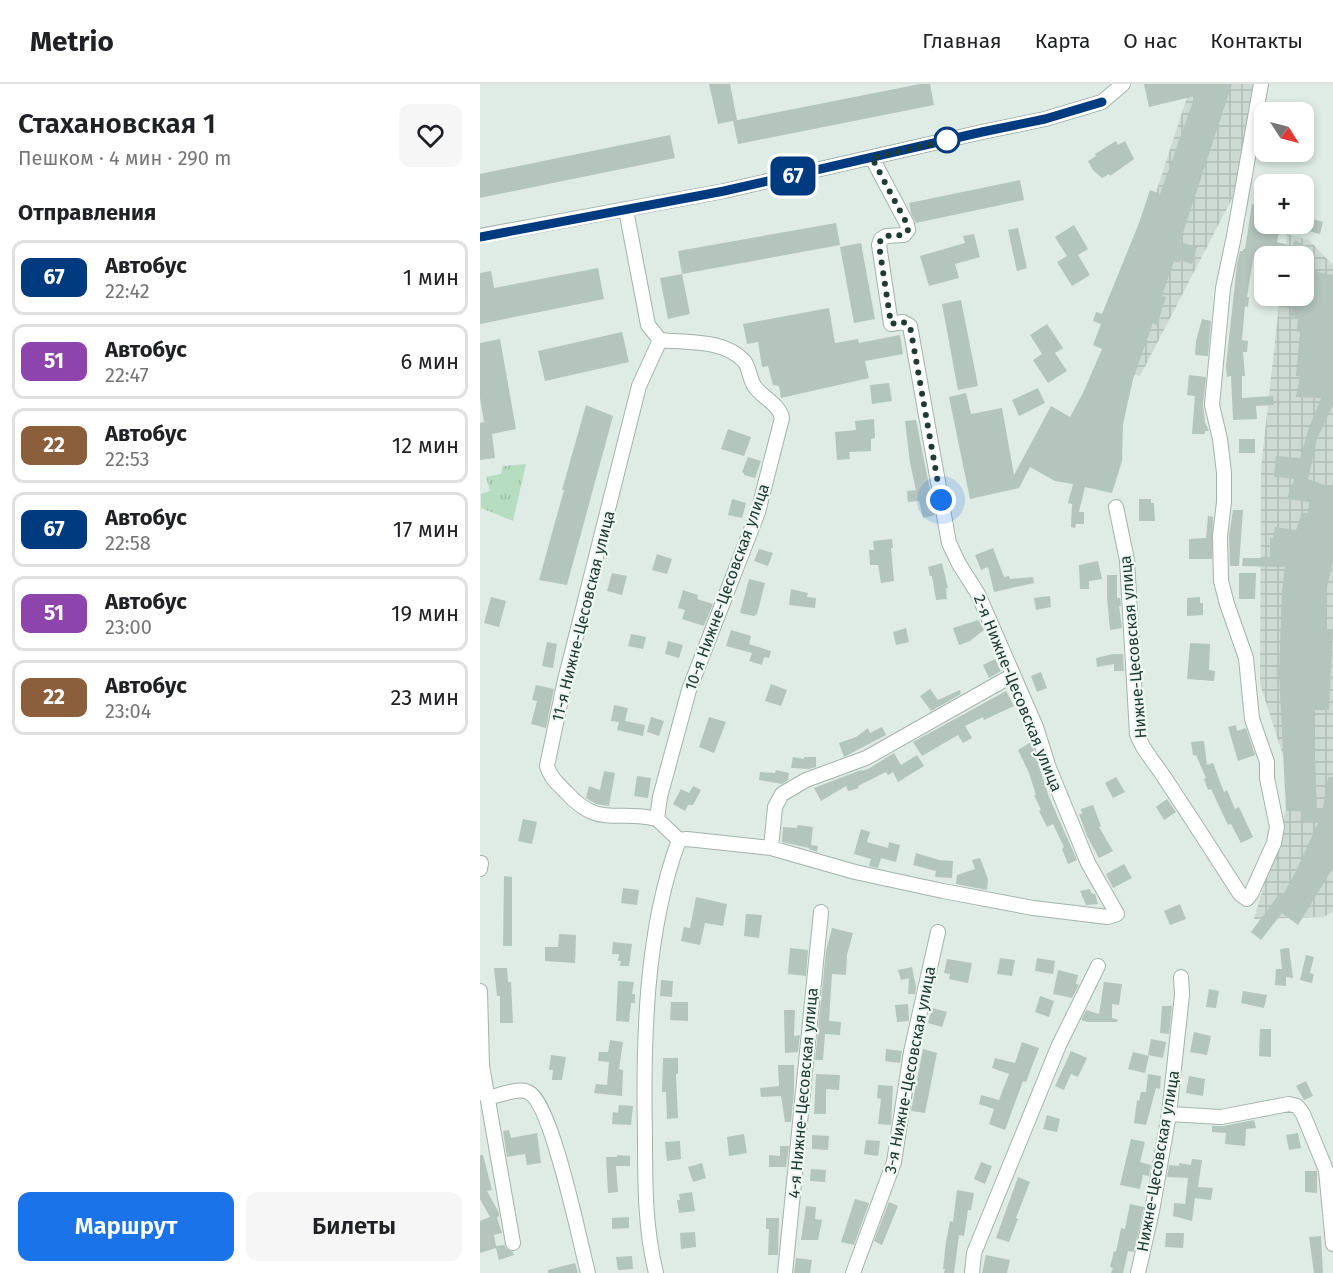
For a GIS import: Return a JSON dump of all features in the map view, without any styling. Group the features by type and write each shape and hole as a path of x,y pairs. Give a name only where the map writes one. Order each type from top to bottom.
{"street":[{"path":"480,237 724,191 1045,119 1102,102 1123,84"},
{"name":"Нижне-Цесовская улица","path":"1116,507 1126,560 1137,734 1140,743 1240,894 1246,899 1251,896 1274,843 1277,827 1267,778 1267,762 1251,719 1246,658 1221,581 1220,536 1224,502 1224,473 1220,439 1212,405 1223,288 1261,84"},
{"name":"2-я Нижне-Цесовская улица","path":"771,848 855,872 943,891 1033,908 1108,917 1117,914 1088,863 1049,768 1036,727 978,594 949,543 910,326 903,322 891,324 879,245 881,239 886,236 904,235 908,230 907,224 872,158"},
{"path":"626,210 648,326 660,340"},
{"name":"10-я Нижне-Цесовская улица","path":"657,819 660,797 689,690 758,512 782,418 777,408 751,381 747,366 723,347 660,340"},
{"name":"11-я Нижне-Цесовская улица","path":"657,819 647,816 597,815 586,810 578,805 549,775 547,766 565,680 639,386 660,340"},
{"path":"679,840 771,848 775,807 782,794 806,780 866,758 1013,675"},
{"path":"657,819 679,840"},
{"path":"656,1273 646,1210 644,1072 652,958 664,891 679,840"},
{"path":"480,869 481,863"},
{"name":"4-я Нижне-Цесовская улица","path":"786,1273 821,912"},
{"name":"3-я Нижне-Цесовская улица","path":"853,1273 894,1162 911,1052 938,933"},
{"path":"972,1273 974,1253 1054,1056 1098,966"},
{"name":"Нижне-Цесовская улица","path":"1138,1273 1169,1114 1182,995 1181,977"},
{"path":"480,991 482,1066 513,1243"},
{"path":"487,1098 524,1091 532,1094 539,1103 556,1146 588,1273"},
{"path":"1169,1114 1221,1117 1289,1104 1297,1106 1303,1114 1326,1170 1333,1244"}],"shaded area":[{"path":"1186,84 1256,84 1238,187 1140,376 1100,365 1188,94"},
{"path":"1287,234 1309,240 1333,265 1333,912 1323,917 1254,919 1293,786 1260,684 1261,468 1279,306 1314,306 1314,246 1286,246"}],"green space":[{"path":"526,464 513,521 481,508 481,494 490,491 486,477 501,474 503,466"}],"building":[{"path":"709,84 730,84 737,120 718,124"},
{"path":"920,84 930,84 934,105 738,144 733,121"},
{"path":"1144,84 1232,84 1180,242 1197,247 1192,264 1180,260 1179,263 1174,261 1162,296 1166,297 1157,325 1153,323 1133,379 1123,424 1122,461 1112,493 1085,487 1079,512 1084,512 1084,524 1076,524 1075,528 1071,527 1072,504 1068,503 1073,484 1055,481 1030,467 1019,488 970,499 949,397 966,393 971,414 1002,408 1014,475 1051,406 1070,417 1102,349 1093,345 1101,324 1093,321 1096,312 1102,314 1150,190 1160,194 1195,96 1149,107"},
{"path":"670,135 675,158 480,198 480,174"},
{"path":"1116,141 1118,145 1125,141 1134,159 1110,176 1109,174 1102,178 1093,170 1088,161"},
{"path":"1020,180 1024,200 916,223 911,213 909,203"},
{"path":"1252,204 1254,204 1254,234 1278,234 1277,242 1292,246 1254,246 1242,340 1248,341 1247,352 1243,352 1245,376 1242,376 1242,398 1273,396 1274,405 1256,406 1257,419 1233,420 1231,376 1227,377 1226,366 1237,264 1240,251 1245,249"},
{"path":"1314,220 1323,222 1320,234 1314,232"},
{"path":"836,223 840,245 682,274 678,251"},
{"path":"1074,225 1088,249 1078,255 1090,275 1072,286 1057,262 1067,256 1055,237"},
{"path":"1018,228 1027,268 1017,271 1008,230"},
{"path":"974,234 980,257 955,264 959,278 929,286 920,256 965,243 963,236"},
{"path":"1295,240 1306,246 1292,246"},
{"path":"861,243 875,319 854,323 840,247"},
{"path":"1314,264 1317,272 1333,275 1333,405 1317,439 1308,479 1333,488 1333,562 1327,587 1325,630 1333,630 1329,710 1313,710 1317,808 1323,808 1328,777 1333,777 1333,868 1298,925 1282,913 1261,940 1251,932 1280,893 1283,895 1318,823 1300,821 1303,812 1286,809 1279,674 1285,567 1242,566 1243,558 1270,558 1270,538 1273,538 1275,527 1296,530 1302,513 1308,513 1309,502 1287,499 1294,479 1274,477 1276,456 1300,458 1321,398 1296,397 1300,376 1296,376 1300,332 1297,332 1298,317 1291,316 1292,309 1287,308 1287,306 1314,306"},
{"path":"598,268 604,299 480,324 480,273 491,271 494,288"},
{"path":"682,274 690,314 668,319 660,278"},
{"path":"961,300 978,386 958,390 942,304"},
{"path":"829,308 835,343 858,339 859,343 900,335 903,354 865,361 869,378 781,398 779,386 773,385 768,366 762,367 758,342 747,344 743,324"},
{"path":"1202,319 1211,321 1208,356 1195,355"},
{"path":"1047,324 1063,348 1055,353 1067,371 1048,383 1033,360 1042,354 1030,335"},
{"path":"622,332 629,362 545,381 538,351"},
{"path":"500,339 516,429 492,434 495,458 480,460 480,423 484,422 480,398 480,343"},
{"path":"1189,375 1206,377 1203,405 1205,422 1209,431 1205,431 1205,434 1192,434 1195,396 1187,395"},
{"path":"889,383 892,401 872,404 870,385"},
{"path":"1038,388 1045,403 1019,416 1012,400"},
{"path":"586,405 613,416 567,585 539,580 564,490 562,490"},
{"path":"874,419 875,438 871,439 871,451 849,452 850,459 837,460 835,432 856,430 855,421"},
{"path":"916,420 935,515 923,518 919,501 908,502 907,491 916,490 905,421"},
{"path":"728,429 751,437 744,456 721,449"},
{"path":"1239,439 1255,439 1255,453 1239,453"},
{"path":"748,457 761,461 755,478 744,475 742,472"},
{"path":"732,499 746,503 742,518 728,515"},
{"path":"1139,499 1151,499 1151,503 1154,503 1155,521 1139,521"},
{"path":"1233,510 1243,510 1239,566 1230,566 1229,536"},
{"path":"1208,516 1213,517 1212,559 1189,559 1189,539 1206,538"},
{"path":"892,539 894,581 881,583 878,565 870,565 869,550 874,550 873,541"},
{"path":"993,548 1004,577 1009,576 1010,579 1033,577 1034,583 994,592 988,567 981,570 975,555"},
{"path":"759,549 773,553 768,566 754,561"},
{"path":"657,554 672,559 667,574 652,570"},
{"path":"1098,561 1102,579 1089,581 1089,589 1080,589 1079,565"},
{"path":"942,563 948,588 946,588 947,599 936,600 928,567"},
{"path":"612,573 627,576 622,595 607,591"},
{"path":"1239,573 1256,573 1255,599 1239,599"},
{"path":"1107,575 1117,575 1117,598 1120,598 1121,606 1119,606 1122,628 1110,630 1107,597"},
{"path":"749,579 765,583 757,614 754,616 740,613"},
{"path":"791,589 808,593 807,597 816,598 815,608 789,605"},
{"path":"683,590 698,595 697,599 713,604 704,626 682,619 685,610 678,608"},
{"path":"1050,596 1051,607 1036,610 1034,598"},
{"path":"491,597 506,601 499,627 484,623"},
{"path":"1200,597 1200,603 1203,603 1203,615 1187,616 1187,598"},
{"path":"978,620 984,630 970,641 959,645 953,628"},
{"path":"906,628 909,642 896,645 893,632"},
{"path":"731,630 751,636 749,644 771,651 769,658 764,657 762,665 749,661 752,653 726,646"},
{"path":"631,634 646,637 643,649 628,646"},
{"path":"668,641 683,645 679,658 665,654"},
{"path":"547,642 557,644 553,668 542,666"},
{"path":"1190,643 1210,644 1209,670 1215,671 1214,681 1187,679"},
{"path":"1123,654 1124,671 1114,671 1114,664 1097,667 1096,658"},
{"path":"995,659 1001,671 989,678 983,665"},
{"path":"1041,672 1047,688 1037,692 1031,676"},
{"path":"771,684 787,690 781,706 765,701"},
{"path":"536,685 554,689 546,728 531,724 537,701 532,700"},
{"path":"930,689 938,700 960,690 961,694 931,711 920,696"},
{"path":"1006,691 1014,706 965,726 972,738 963,743 958,735 922,756 913,742"},
{"path":"614,705 628,708 625,721 645,725 643,736 617,730 619,722 611,721"},
{"path":"651,717 664,721 659,736 647,732"},
{"path":"709,717 726,722 714,753 699,747"},
{"path":"1236,725 1237,731 1246,728 1255,755 1238,761 1228,727"},
{"path":"882,727 886,735 844,757 839,743 856,737 868,728 870,733"},
{"path":"1204,741 1207,765 1213,763 1224,792 1227,790 1235,809 1239,807 1253,837 1241,843 1231,824 1228,825 1211,789 1208,790 1204,779 1206,778 1196,755 1193,755 1191,742"},
{"path":"1031,742 1049,797 1077,860 1068,864 1062,849 1064,847 1053,824 1047,827 1039,811 1041,810 1034,795 1036,795 1029,773 1018,750"},
{"path":"894,753 901,765 917,755 924,766 898,782 893,772 888,775 886,772 858,786 859,788 848,791 846,786 821,801 814,788 868,769"},
{"path":"793,757 804,759 804,757 816,757 816,767 791,768"},
{"path":"776,770 789,773 788,780 782,784 759,780 760,772 775,773"},
{"path":"604,771 615,773 609,806 596,804 586,798 589,786 600,790"},
{"path":"637,776 651,778 648,798 634,796"},
{"path":"1116,777 1125,792 1113,798 1105,783"},
{"path":"693,786 701,790 693,805 688,805 685,811 673,804 681,789 689,793"},
{"path":"1167,799 1176,812 1164,820 1156,807"},
{"path":"1093,805 1101,826 1099,827 1113,851 1099,858 1087,836 1079,814 1082,814 1081,809"},
{"path":"523,819 537,822 532,844 518,841"},
{"path":"798,825 813,827 811,845 818,846 817,852 782,842 783,827 797,828"},
{"path":"861,829 870,832 867,842 888,848 889,842 900,845 896,862 881,858 878,868 869,866 871,859 854,854"},
{"path":"916,853 939,860 953,861 952,878 935,877 936,871 913,865"},
{"path":"980,858 988,879 987,890 956,884 957,875 975,869 972,860"},
{"path":"1124,864 1132,878 1113,888 1106,874"},
{"path":"504,876 512,877 512,946 503,946"},
{"path":"623,888 639,890 637,905 621,903"},
{"path":"1090,889 1091,893 1095,894 1098,904 1086,905 1080,891"},
{"path":"696,897 727,904 723,926 705,923 700,945 681,941 684,927 690,928"},
{"path":"1180,904 1186,919 1170,925 1164,911"},
{"path":"746,914 762,915 759,938 744,936"},
{"path":"832,928 853,933 847,955 846,975 832,974 829,1021 841,1022 840,1035 825,1034 823,1060 815,1060 826,951"},
{"path":"559,934 576,935 575,963 545,961 545,947 558,947"},
{"path":"613,942 632,944 629,966 620,966 619,954 612,954"},
{"path":"790,948 808,950 806,976 788,974"},
{"path":"1289,948 1293,978 1286,977 1286,986 1275,985 1276,969 1282,969 1280,949"},
{"path":"1306,955 1314,957 1310,973 1314,974 1312,983 1300,980"},
{"path":"1000,958 1015,960 1012,976 997,974"},
{"path":"1037,958 1055,961 1053,974 1035,971"},
{"path":"947,959 972,963 968,983 949,979 950,974 944,973"},
{"path":"912,967 915,994 908,994 909,978 901,980 898,970"},
{"path":"494,968 507,968 508,982 511,982 513,1023 500,1023 500,996 497,996"},
{"path":"1058,970 1078,975 1076,984 1079,985 1072,998 1053,994"},
{"path":"661,980 673,981 672,997 660,996"},
{"path":"618,981 634,982 632,994 635,994 635,1003 631,1003 629,1022 616,1021"},
{"path":"1104,982 1122,984 1119,1005 1112,1004 1112,1018 1118,1020 1117,1022 1081,1020 1086,1010 1099,1014"},
{"path":"1209,989 1219,991 1216,1008 1206,1007"},
{"path":"1243,991 1267,995 1264,1008 1241,1003"},
{"path":"1040,996 1054,1001 1049,1017 1035,1012"},
{"path":"671,1002 688,1002 688,1021 670,1020"},
{"path":"908,1004 909,1021 897,1022 895,1005"},
{"path":"1162,1006 1172,1006 1169,1034 1160,1033"},
{"path":"932,1008 947,1012 942,1027 928,1023"},
{"path":"784,1010 795,1010 794,1036 800,1035 798,1052 785,1053"},
{"path":"1260,1029 1271,1029 1271,1057 1259,1056"},
{"path":"1194,1032 1211,1036 1207,1055 1190,1052"},
{"path":"1151,1039 1166,1042 1163,1058 1148,1055"},
{"path":"610,1040 623,1042 619,1069 623,1070 622,1096 594,1093 596,1084 607,1085 609,1062 598,1061 599,1052 608,1052"},
{"path":"1022,1042 1039,1048 1026,1082 1023,1081 1005,1130 989,1124 994,1109 979,1104 981,1095 999,1100 1009,1074 992,1068 995,1058 1015,1063"},
{"path":"886,1049 902,1051 900,1063 885,1061"},
{"path":"923,1049 937,1053 925,1113 911,1111"},
{"path":"1071,1051 1087,1058 1078,1077 1071,1074 1064,1090 1055,1086"},
{"path":"1133,1052 1149,1056 1145,1073 1128,1069"},
{"path":"551,1055 566,1057 562,1080 552,1080 553,1070 549,1070"},
{"path":"663,1058 678,1058 678,1074 676,1074 678,1118 667,1119 666,1092 662,1092"},
{"path":"778,1065 794,1065 791,1122 785,1122 781,1096 761,1097 760,1088 779,1086"},
{"path":"816,1074 840,1075 839,1090 826,1089 826,1114 814,1114"},
{"path":"1148,1074 1161,1076 1160,1089 1156,1088 1146,1125 1134,1123 1137,1100 1139,1101 1141,1092 1146,1092"},
{"path":"1189,1076 1205,1079 1203,1096 1186,1093"},
{"path":"1306,1081 1313,1096 1304,1100 1296,1086"},
{"path":"878,1085 893,1086 891,1125 878,1124 881,1099 877,1098"},
{"path":"619,1105 633,1106 631,1125 612,1124 613,1112 618,1113"},
{"path":"1047,1115 1060,1119 1057,1132 1043,1129"},
{"path":"1254,1120 1256,1128 1246,1129 1245,1146 1225,1144 1226,1133 1212,1132 1212,1126"},
{"path":"509,1130 511,1138 537,1133 541,1163 527,1165 525,1154 507,1157 503,1131"},
{"path":"1298,1133 1301,1148 1289,1150 1286,1135"},
{"path":"744,1134 747,1153 729,1156 727,1137"},
{"path":"812,1135 829,1136 828,1150 812,1149"},
{"path":"1131,1139 1145,1142 1140,1162 1151,1165 1149,1176 1143,1175 1140,1189 1120,1185"},
{"path":"866,1140 880,1141 878,1156 864,1154"},
{"path":"680,1141 681,1159 667,1161 665,1142"},
{"path":"780,1146 789,1146 786,1167 769,1167 769,1155 780,1156"},
{"path":"480,1155 483,1155 492,1190 487,1191 499,1213 497,1218 502,1233 494,1235 496,1246 504,1245 514,1255 499,1260 496,1248 480,1253 480,1221 490,1217 480,1199"},
{"path":"617,1155 630,1156 630,1166 616,1166 618,1192 608,1193 606,1157 617,1157"},
{"path":"1192,1159 1202,1160 1198,1187 1213,1188 1211,1200 1195,1198 1192,1221 1173,1216 1174,1203 1185,1204 1188,1178 1167,1177 1169,1165 1179,1166 1179,1163 1191,1165"},
{"path":"981,1162 992,1166 985,1184 974,1179"},
{"path":"702,1163 706,1178 693,1182 688,1167"},
{"path":"811,1169 826,1170 825,1182 810,1181"},
{"path":"1305,1171 1317,1171 1317,1193 1305,1192"},
{"path":"1018,1177 1030,1182 1009,1242 996,1238"},
{"path":"957,1190 974,1193 971,1210 968,1210 964,1236 959,1235 954,1273 944,1273 946,1242 950,1221 953,1222"},
{"path":"692,1192 695,1211 679,1213 677,1200 680,1200 679,1194"},
{"path":"855,1199 869,1203 854,1245 841,1242"},
{"path":"889,1202 898,1206 882,1245 874,1241"},
{"path":"1130,1204 1144,1207 1134,1252 1128,1251 1123,1273 1111,1273 1113,1268 1110,1267 1114,1251 1116,1252 1121,1228 1125,1229"},
{"path":"806,1206 816,1207 815,1219 822,1220 818,1240 801,1240"},
{"path":"629,1217 629,1228 612,1229 612,1218"},
{"path":"766,1218 779,1218 778,1255 768,1255 769,1229 766,1229"},
{"path":"695,1232 696,1247 681,1249 680,1233"},
{"path":"1166,1233 1184,1233 1183,1248 1165,1247"},
{"path":"1321,1236 1323,1273 1314,1273 1309,1237"},
{"path":"986,1255 1010,1260 1007,1273 982,1273"},
{"path":"632,1256 633,1269 618,1270 616,1257"},
{"path":"796,1258 812,1260 810,1273 794,1273"},
{"path":"575,1263 578,1273 548,1273 548,1270"}],"bus line":[{"name":"67","path":"480,237 724,191 1045,119 1102,102"}],"route":[{"path":"941,500 910,326 903,322 891,324 879,245 881,239 886,236 904,235 908,230 907,224 872,158 952,139 947,140"}]}
